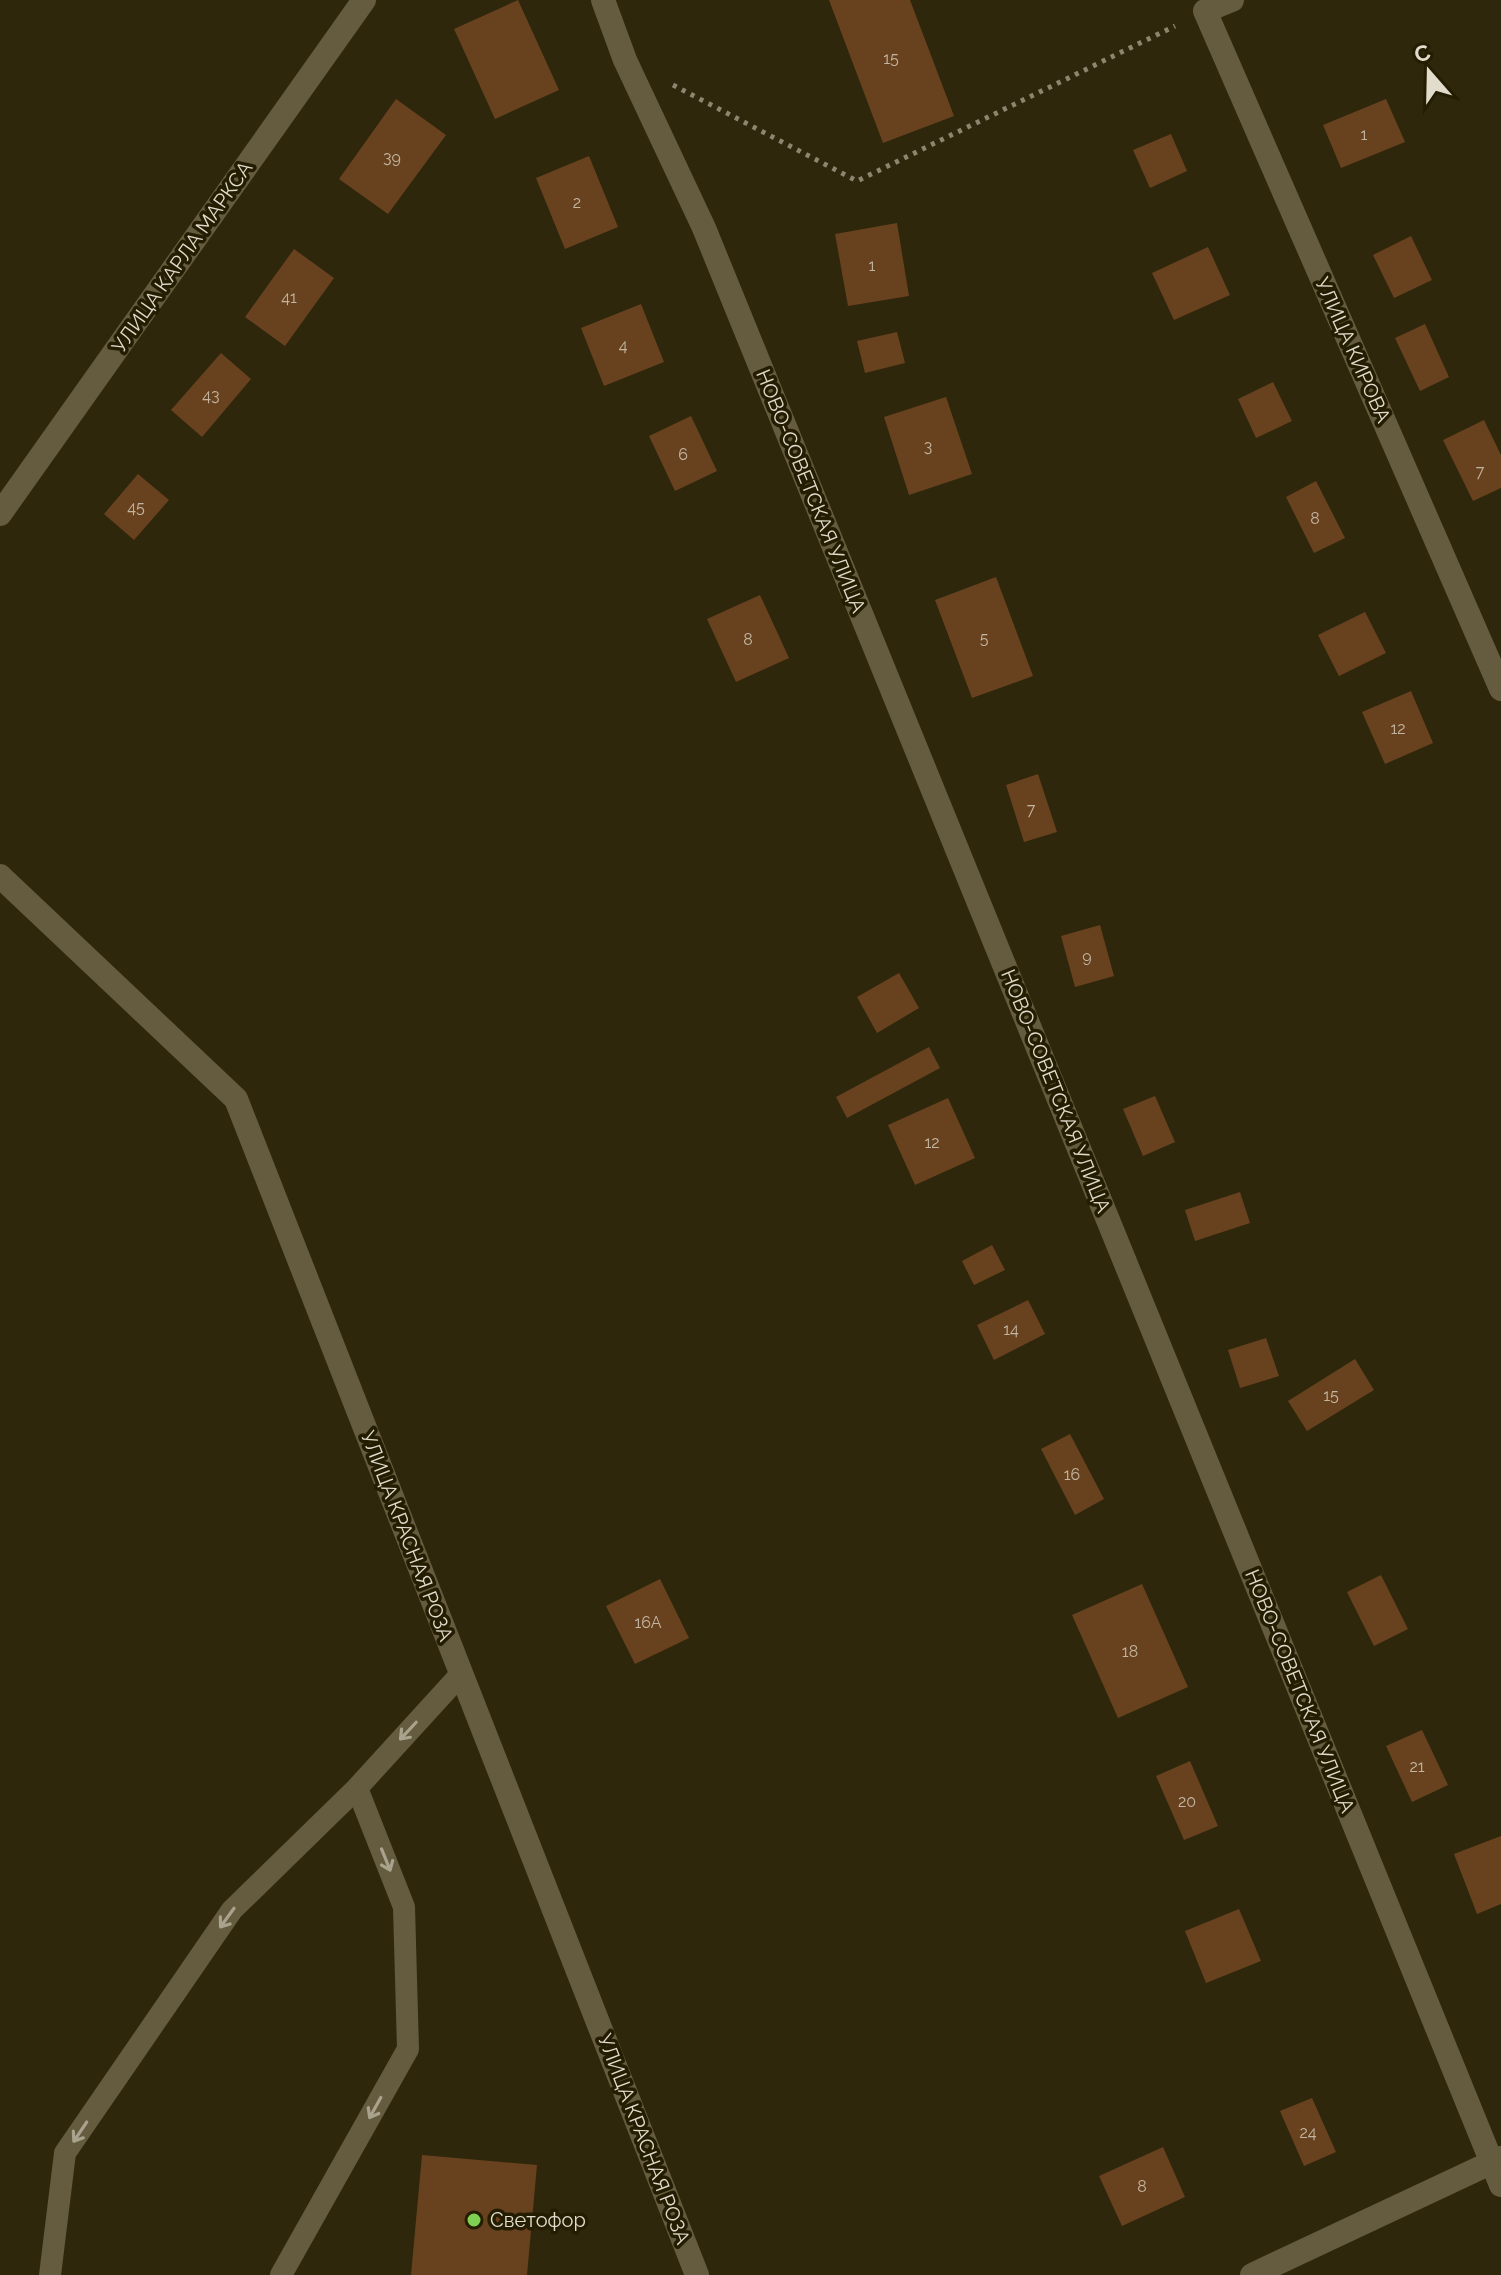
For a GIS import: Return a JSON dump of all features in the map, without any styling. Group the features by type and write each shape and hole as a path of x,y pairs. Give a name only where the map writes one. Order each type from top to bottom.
{"street":[{"name":"УЛИЦА КАРЛА МАРКСА","path":"0,514 364,0"},
{"name":"НОВО-СОВЕТСКАЯ УЛИЦА","path":"603,0 625,60 704,228 1498,2168"},
{"path":"1206,6 1232,0"},
{"name":"УЛИЦА КИРОВА","path":"1206,6 1501,689"},
{"name":"УЛИЦА КРАСНАЯ РОЗА","path":"0,876 236,1099 697,2275"},
{"path":"1252,2275 1498,2168"}],"lane":[{"path":"50,2275 65,2153 232,1910 357,1788 461,1674"},
{"path":"281,2275 408,2049 404,1907 357,1788"}],"path":[{"path":"625,60 857,181 1206,6"}],"building":[{"path":"518,0 559,90 495,119 454,29"},
{"path":"829,0 910,0 954,116 883,143"},
{"path":"396,99 446,135 388,214 339,179"},
{"path":"1386,99 1405,142 1341,168 1323,125"},
{"path":"1171,134 1187,171 1150,188 1133,150"},
{"path":"589,156 618,227 565,249 536,178"},
{"path":"897,223 909,296 848,306 835,234"},
{"path":"1411,236 1432,280 1394,298 1373,255"},
{"path":"1208,247 1230,295 1174,320 1152,273"},
{"path":"294,249 334,278 285,346 245,317"},
{"path":"641,304 664,362 604,386 581,328"},
{"path":"1425,324 1449,377 1420,391 1395,338"},
{"path":"897,332 905,363 865,373 857,341"},
{"path":"221,353 251,379 202,437 171,410"},
{"path":"1273,382 1292,421 1256,438 1238,399"},
{"path":"946,397 972,474 909,495 884,417"},
{"path":"691,416 717,471 675,491 649,436"},
{"path":"1484,420 1501,455 1501,488 1473,501 1443,440"},
{"path":"138,474 169,500 134,540 104,514"},
{"path":"1316,481 1345,538 1314,553 1286,497"},
{"path":"996,577 1033,676 972,698 935,600"},
{"path":"760,595 789,658 736,682 707,619"},
{"path":"1365,612 1386,653 1339,676 1318,635"},
{"path":"1411,691 1433,743 1385,764 1362,712"},
{"path":"1038,774 1057,832 1024,842 1006,785"},
{"path":"1100,925 1114,976 1075,987 1061,936"},
{"path":"899,973 919,1008 877,1033 857,997"},
{"path":"929,1047 940,1068 847,1118 836,1097"},
{"path":"1155,1096 1175,1142 1143,1156 1123,1109"},
{"path":"948,1098 975,1158 915,1185 888,1125"},
{"path":"1240,1192 1250,1223 1195,1241 1185,1210"},
{"path":"992,1245 1005,1270 974,1285 962,1261"},
{"path":"1028,1300 1045,1334 994,1360 977,1325"},
{"path":"1266,1338 1279,1376 1240,1388 1228,1350"},
{"path":"1355,1359 1374,1390 1307,1431 1288,1401"},
{"path":"1070,1434 1104,1499 1075,1515 1041,1449"},
{"path":"1381,1575 1408,1629 1374,1646 1347,1592"},
{"path":"660,1579 689,1638 635,1664 606,1606"},
{"path":"1142,1584 1188,1687 1118,1718 1072,1615"},
{"path":"1422,1730 1448,1785 1412,1802 1386,1746"},
{"path":"1190,1761 1218,1826 1184,1840 1156,1776"},
{"path":"1501,1836 1501,1904 1477,1914 1454,1854"},
{"path":"1239,1909 1261,1961 1206,1983 1185,1931"},
{"path":"1312,2098 1336,2152 1304,2166 1280,2111"},
{"path":"1163,2147 1185,2197 1122,2226 1099,2176"},
{"name":"Светофор","path":"422,2155 537,2165 527,2275 411,2275"}],"place":[{"name":"Светофор","path":"474,2220"}]}
